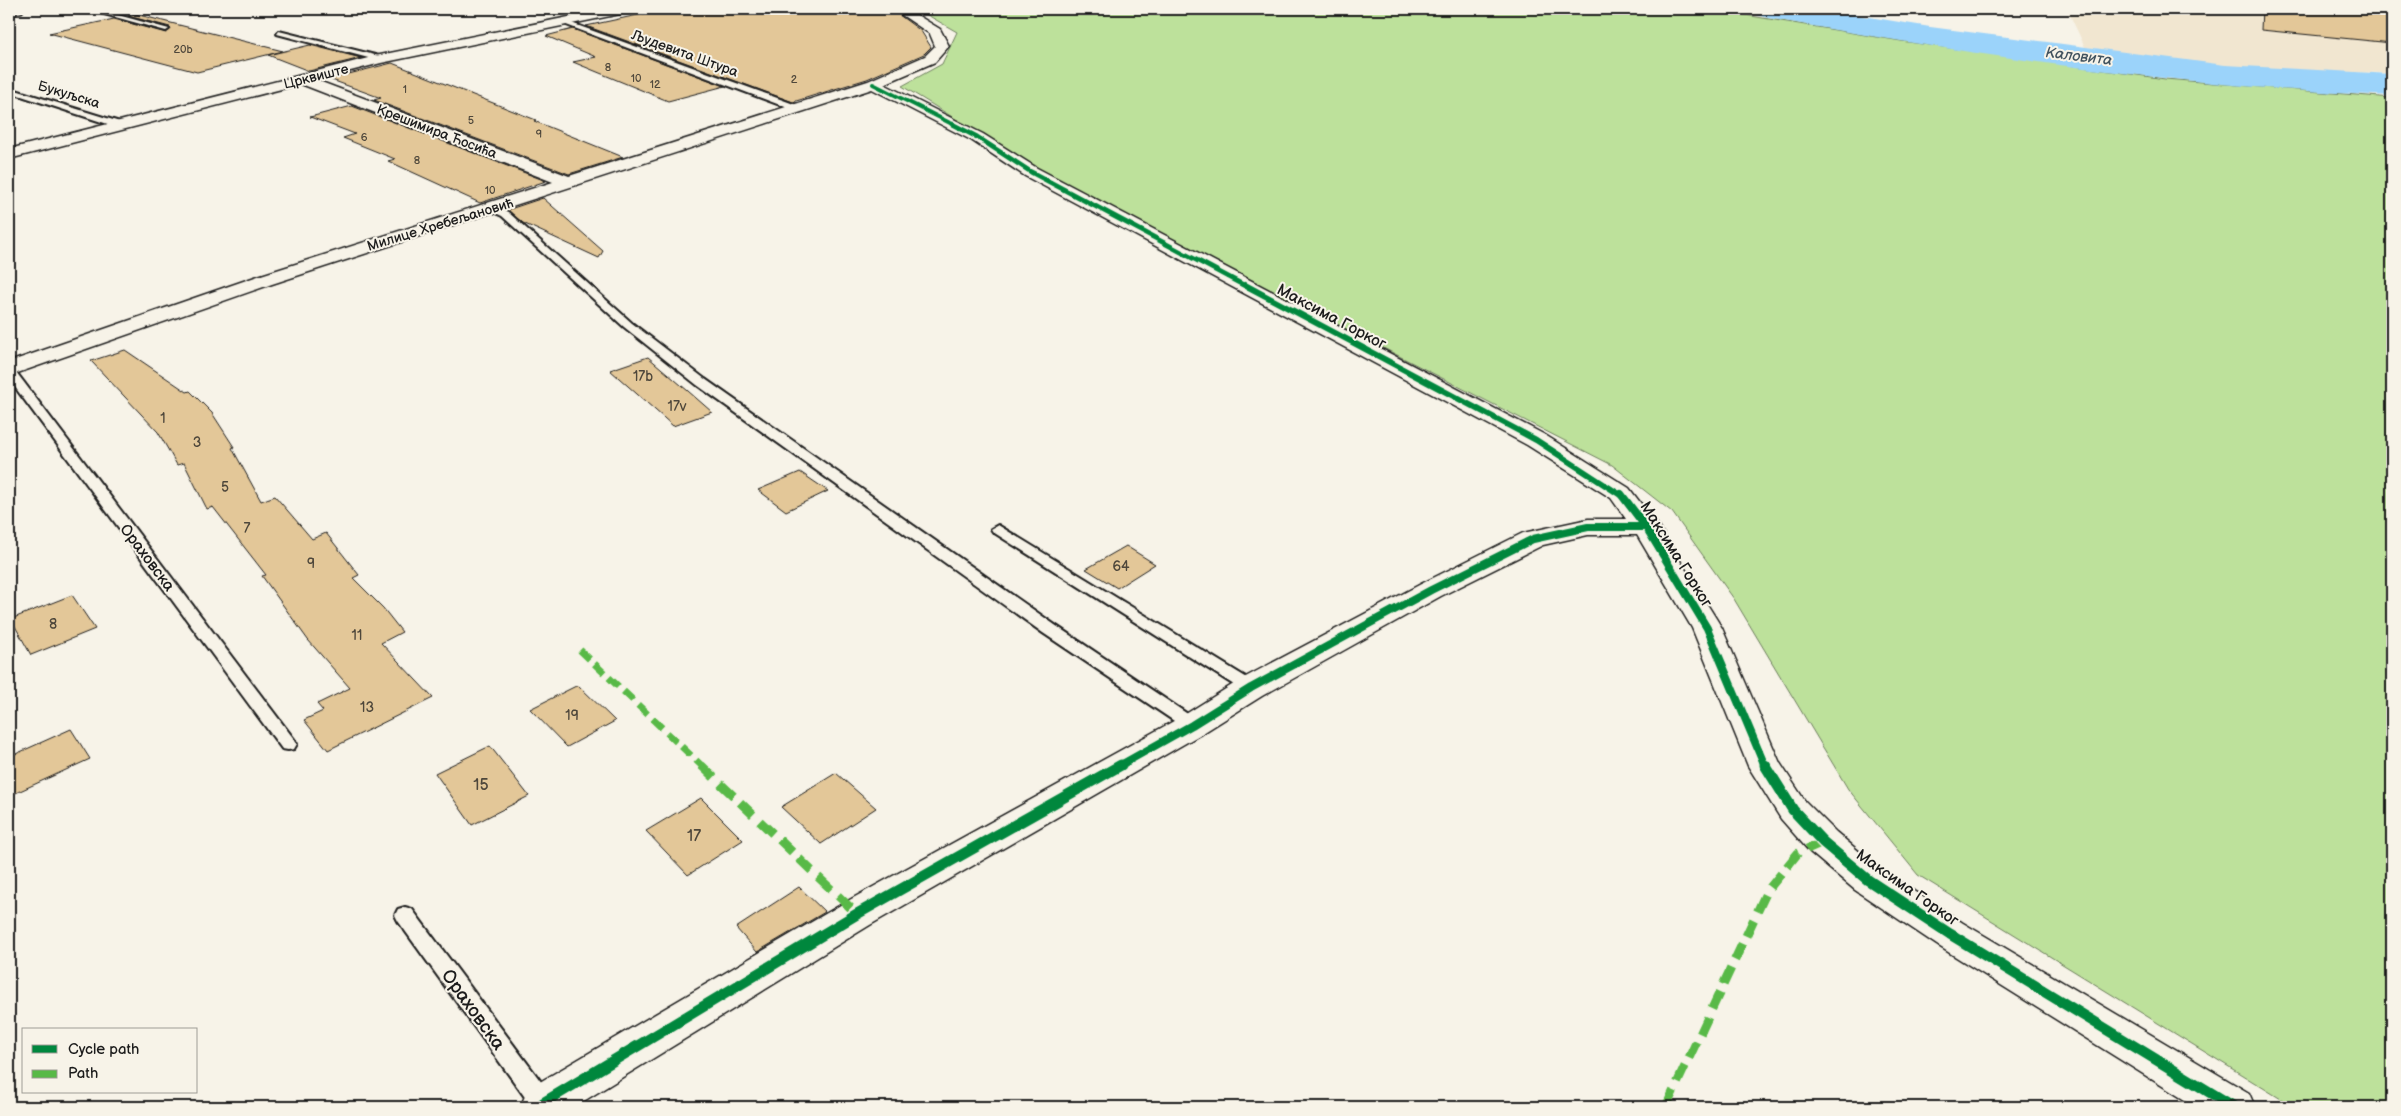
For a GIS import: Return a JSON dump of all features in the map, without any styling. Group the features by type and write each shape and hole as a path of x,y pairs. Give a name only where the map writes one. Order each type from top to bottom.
{"street":[{"path":"9,11 18,9"},
{"name":"Црквиште","path":"9,154 380,59 626,9"},
{"path":"873,84 930,59 942,46 935,32 899,9"},
{"name":"Крешимира Ћосића","path":"302,79 571,183"},
{"name":"Милице Хребељановић","path":"11,366 265,280 571,183 873,84"},
{"name":"Максима Горког","path":"873,84 977,137 1031,172 1536,440 1620,493 1646,526 1707,628 1765,766 1793,810 1823,842 1868,880 1942,928 2234,1107"},
{"path":"543,1103 857,914 1192,725 1251,688 1431,590 1533,539 1558,532 1588,527 1646,526"}],"lane":[{"path":"89,9 166,29"},
{"path":"571,9 597,15"},
{"name":"Људевита Штура","path":"562,22 799,109"},
{"path":"279,33 380,59"},
{"name":"Букуљска","path":"9,90 120,125"},
{"path":"492,208 505,214 628,325 700,382 1028,614 1192,725"},
{"name":"Ораховска","path":"11,366 288,744"},
{"path":"998,529 1251,688"},
{"name":"Ораховска","path":"405,915 543,1103"}],"shaded area":[{"path":"2067,9 2392,9 2392,73 2273,71 2174,60 2085,47"}],"green space":[{"path":"917,9 1709,9 1901,41 2165,79 2392,98 2392,1107 2294,1107 1918,875 1848,789 1734,599 1672,512 1612,465 1053,179 902,86 942,64 957,32"}],"building":[{"path":"666,9 891,9 921,31 931,47 924,54 867,79 793,102 586,26"},
{"path":"2262,9 2392,9 2392,43 2261,30"},
{"path":"135,14 283,51 197,72 49,33 114,19 166,33 171,29 170,27 128,16"},
{"path":"573,29 725,86 668,101 573,62 596,57 546,36"},
{"path":"310,45 361,58 309,71 268,55"},
{"path":"392,63 623,157 569,174 374,100 381,98 329,79"},
{"path":"352,106 546,181 480,203 388,161 395,159 343,138 355,134 310,117"},
{"path":"543,198 603,251 599,258 523,223 507,210"},
{"path":"125,350 187,392 190,391 212,413 234,447 232,448 261,501 275,496 312,539 326,533 359,575 353,578 383,608 402,632 381,643 433,698 328,750 304,720 323,711 317,704 350,688 308,640 262,576 266,575 213,507 207,509 184,463 177,465 158,432 91,361"},
{"path":"648,357 712,412 673,426 610,370"},
{"path":"800,472 828,491 786,511 758,490"},
{"path":"1126,546 1155,564 1117,588 1086,569"},
{"path":"72,595 95,629 31,655 11,619"},
{"path":"578,685 615,721 567,747 530,709"},
{"path":"71,729 90,759 9,796 9,757"},
{"path":"490,746 529,796 472,825 435,773"},
{"path":"836,773 876,808 821,844 781,807"},
{"path":"701,798 743,840 688,875 646,831"},
{"path":"799,887 825,912 757,952 736,928"}],"waterway":[{"name":"Каловита","path":"1768,9 1930,37 2225,75 2392,85"}],"marked path":[{"path":"580,650 857,914"},
{"path":"1666,1107 1767,891 1798,853 1823,842"}],"cycle path":[{"path":"873,84 977,137 1031,172 1536,440 1620,493 1646,527 1707,628 1765,766 1793,810 1823,842 1868,880 1950,934 2234,1107"},
{"path":"543,1103 857,914 1192,725 1251,688 1431,590 1533,539 1558,532 1588,527 1646,527"}]}
